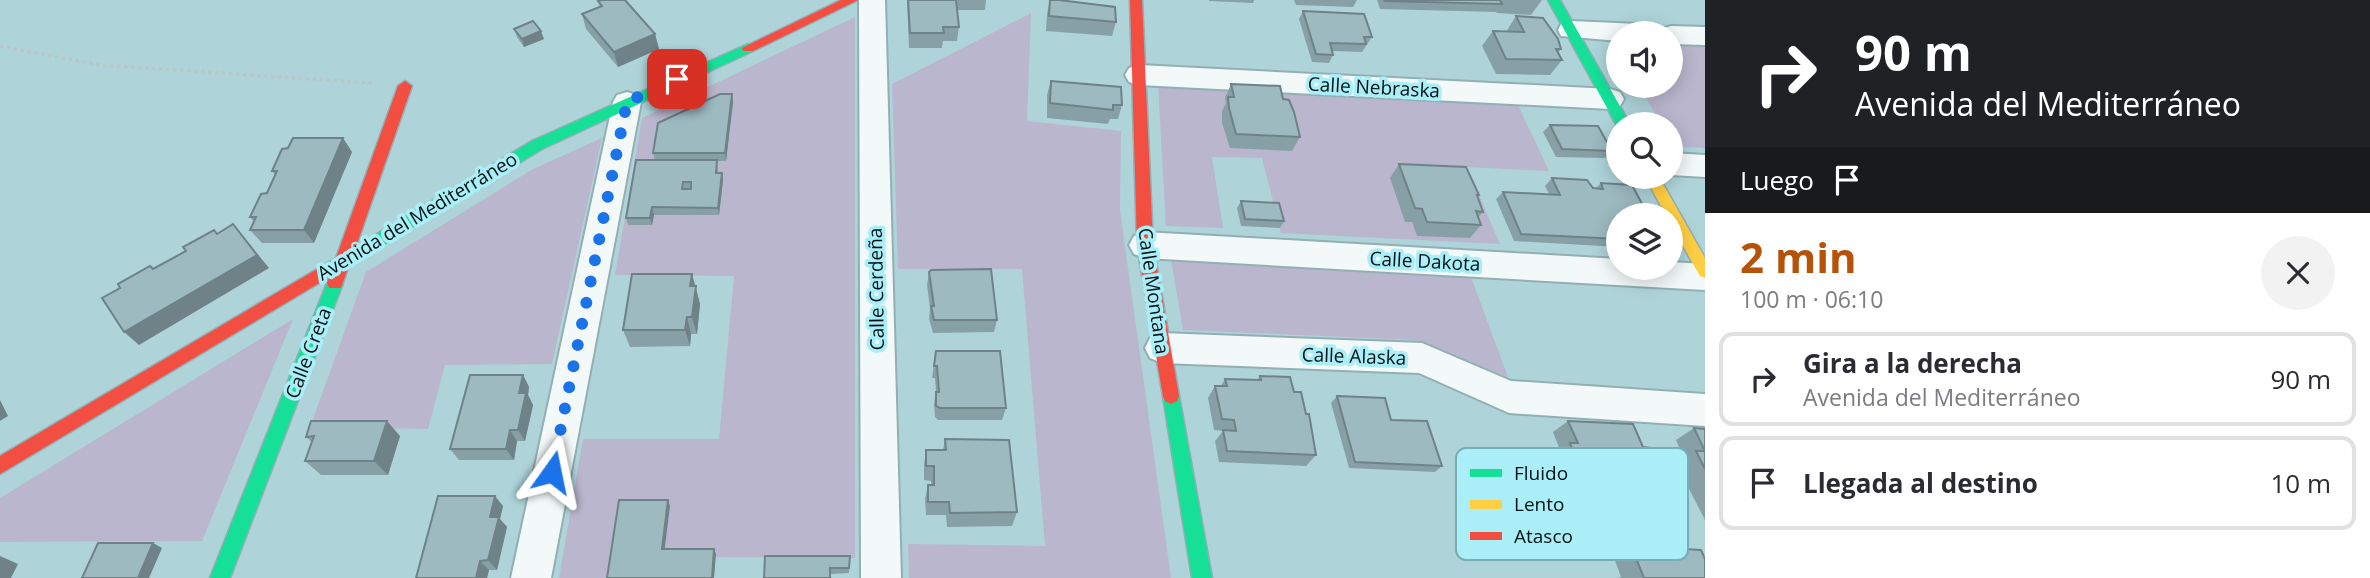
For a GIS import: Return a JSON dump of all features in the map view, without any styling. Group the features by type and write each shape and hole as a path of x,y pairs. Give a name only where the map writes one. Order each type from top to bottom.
{"street":[{"name":"Avenida del Mediterráneo","path":"0,466 537,145 852,0"},
{"name":"Calle Cerdeña","path":"872,0 881,578"},
{"name":"Calle Montana","path":"1136,0 1145,245 1202,578"},
{"path":"1554,0 1616,112"},
{"path":"1571,30 1606,32"},
{"path":"1683,35 1705,36"},
{"name":"Calle Nebraska","path":"1139,75 1609,99"},
{"name":"Calle Creta","path":"220,578 345,258 405,86"},
{"path":"531,578 627,102"},
{"path":"1683,165 1705,166"},
{"path":"1659,189 1705,272"},
{"name":"Calle Dakota","path":"1145,245 1705,277"},
{"name":"Calle Alaska","path":"1162,348 1422,358 1509,397 1705,410"}],"path":[{"path":"0,46 100,65 265,74 405,86"}],"shaded area":[{"path":"1031,13 1027,121 1121,131 1120,210 1171,578 909,578 908,544 1045,546 1022,269 898,269 892,84"},
{"path":"855,17 855,558 708,557 705,578 559,578 583,439 719,439 734,276 615,275 642,118"},
{"path":"1683,44 1705,45 1705,148 1683,147 1683,112 1654,112 1646,98 1683,98"},
{"path":"1158,85 1518,105 1549,171 1467,167 1500,244 1281,233 1262,158 1212,157 1223,228 1166,226"},
{"path":"602,138 552,364 445,365 428,429 310,427 366,272 533,169"},
{"path":"1171,260 1471,277 1508,377 1414,340 1183,330"},
{"path":"293,319 202,541 0,542 0,498"}],"building":[{"path":"625,0 655,34 614,52 582,14 602,6 598,1"},
{"path":"908,0 956,0 959,27 943,27 944,33 910,33"},
{"path":"1050,0 1115,7 1116,22 1049,16"},
{"path":"1500,0 1502,4 1385,1"},
{"path":"1303,11 1364,14 1372,37 1364,37 1366,44 1330,43 1333,55 1316,54"},
{"path":"1516,16 1543,18 1558,39 1561,49 1556,49 1562,60 1506,59 1493,31 1524,32"},
{"path":"533,21 541,31 522,39 514,29"},
{"path":"1051,81 1121,87 1122,105 1113,105 1113,110 1050,103"},
{"path":"1231,84 1280,86 1283,99 1289,100 1294,112 1300,137 1236,134 1229,108 1228,97 1234,97"},
{"path":"720,94 732,94 725,153 653,153 658,123"},
{"path":"1550,125 1598,126 1606,140 1606,151 1562,149"},
{"path":"293,138 343,138 304,230 250,230 256,217 250,217 261,194 267,193 277,171 272,171 282,149 288,148"},
{"path":"636,160 717,160 716,173 722,173 718,208 652,207 650,218 626,218","holes":["683,182 691,182 691,189 682,189"]},
{"path":"1399,164 1466,167 1479,195 1483,212 1476,211 1481,225 1427,222 1422,209 1415,208"},
{"path":"1552,178 1587,180 1593,188 1603,189 1601,183 1606,183 1606,189 1634,189 1642,203 1606,203 1606,238 1521,234 1503,192 1560,195"},
{"path":"1241,201 1279,203 1284,221 1245,219"},
{"path":"233,224 257,255 124,332 102,298 120,288 118,284 150,266 153,269 186,251 183,247 214,230 217,234"},
{"path":"991,269 997,320 934,320 931,306 934,306 929,272 931,270"},
{"path":"632,274 692,274 690,286 696,286 692,317 687,317 685,330 623,330"},
{"path":"936,351 1000,351 1006,408 936,406 936,392 939,392 937,366 934,366"},
{"path":"470,375 523,375 519,393 526,393 518,430 510,430 506,449 450,449"},
{"path":"1260,376 1290,377 1294,392 1301,392 1306,414 1309,414 1316,455 1227,451 1223,430 1236,431 1234,420 1222,419 1215,386 1227,386 1225,379 1261,380"},
{"path":"1337,396 1385,398 1391,420 1427,421 1442,466 1355,462"},
{"path":"311,421 387,421 374,461 305,461 314,436 306,437"},
{"path":"1568,421 1633,424 1643,447 1651,448 1572,448 1570,443 1578,443"},
{"path":"1694,428 1705,429 1705,451"},
{"path":"945,439 1009,440 1017,512 950,513 949,502 928,502 928,485 934,485 934,466 926,466 926,450 946,450"},
{"path":"1696,451 1705,451 1705,469"},
{"path":"438,496 495,496 490,517 499,517 488,560 480,561 476,578 416,578"},
{"path":"619,500 668,500 662,549 714,549 712,578 607,578"},
{"path":"98,543 153,543 138,578 82,578"},
{"path":"1688,549 1701,550 1705,559 1705,578 1644,578 1637,560 1688,560"},
{"path":"765,556 850,556 849,568 830,568 830,578 764,578"}],"traffic: fast":[{"path":"1554,0 1616,112"},
{"path":"347,259 537,145 748,48"},
{"path":"220,578 335,283"},
{"path":"1171,396 1202,578"}],"traffic: slow":[{"path":"1659,189 1705,272"}],"traffic: jam":[{"path":"748,48 852,0"},
{"path":"1136,0 1145,245 1171,396"},
{"path":"335,283 405,86"},
{"path":"0,466 347,259"}],"route":[{"path":"552,472 627,102 677,79"}]}
